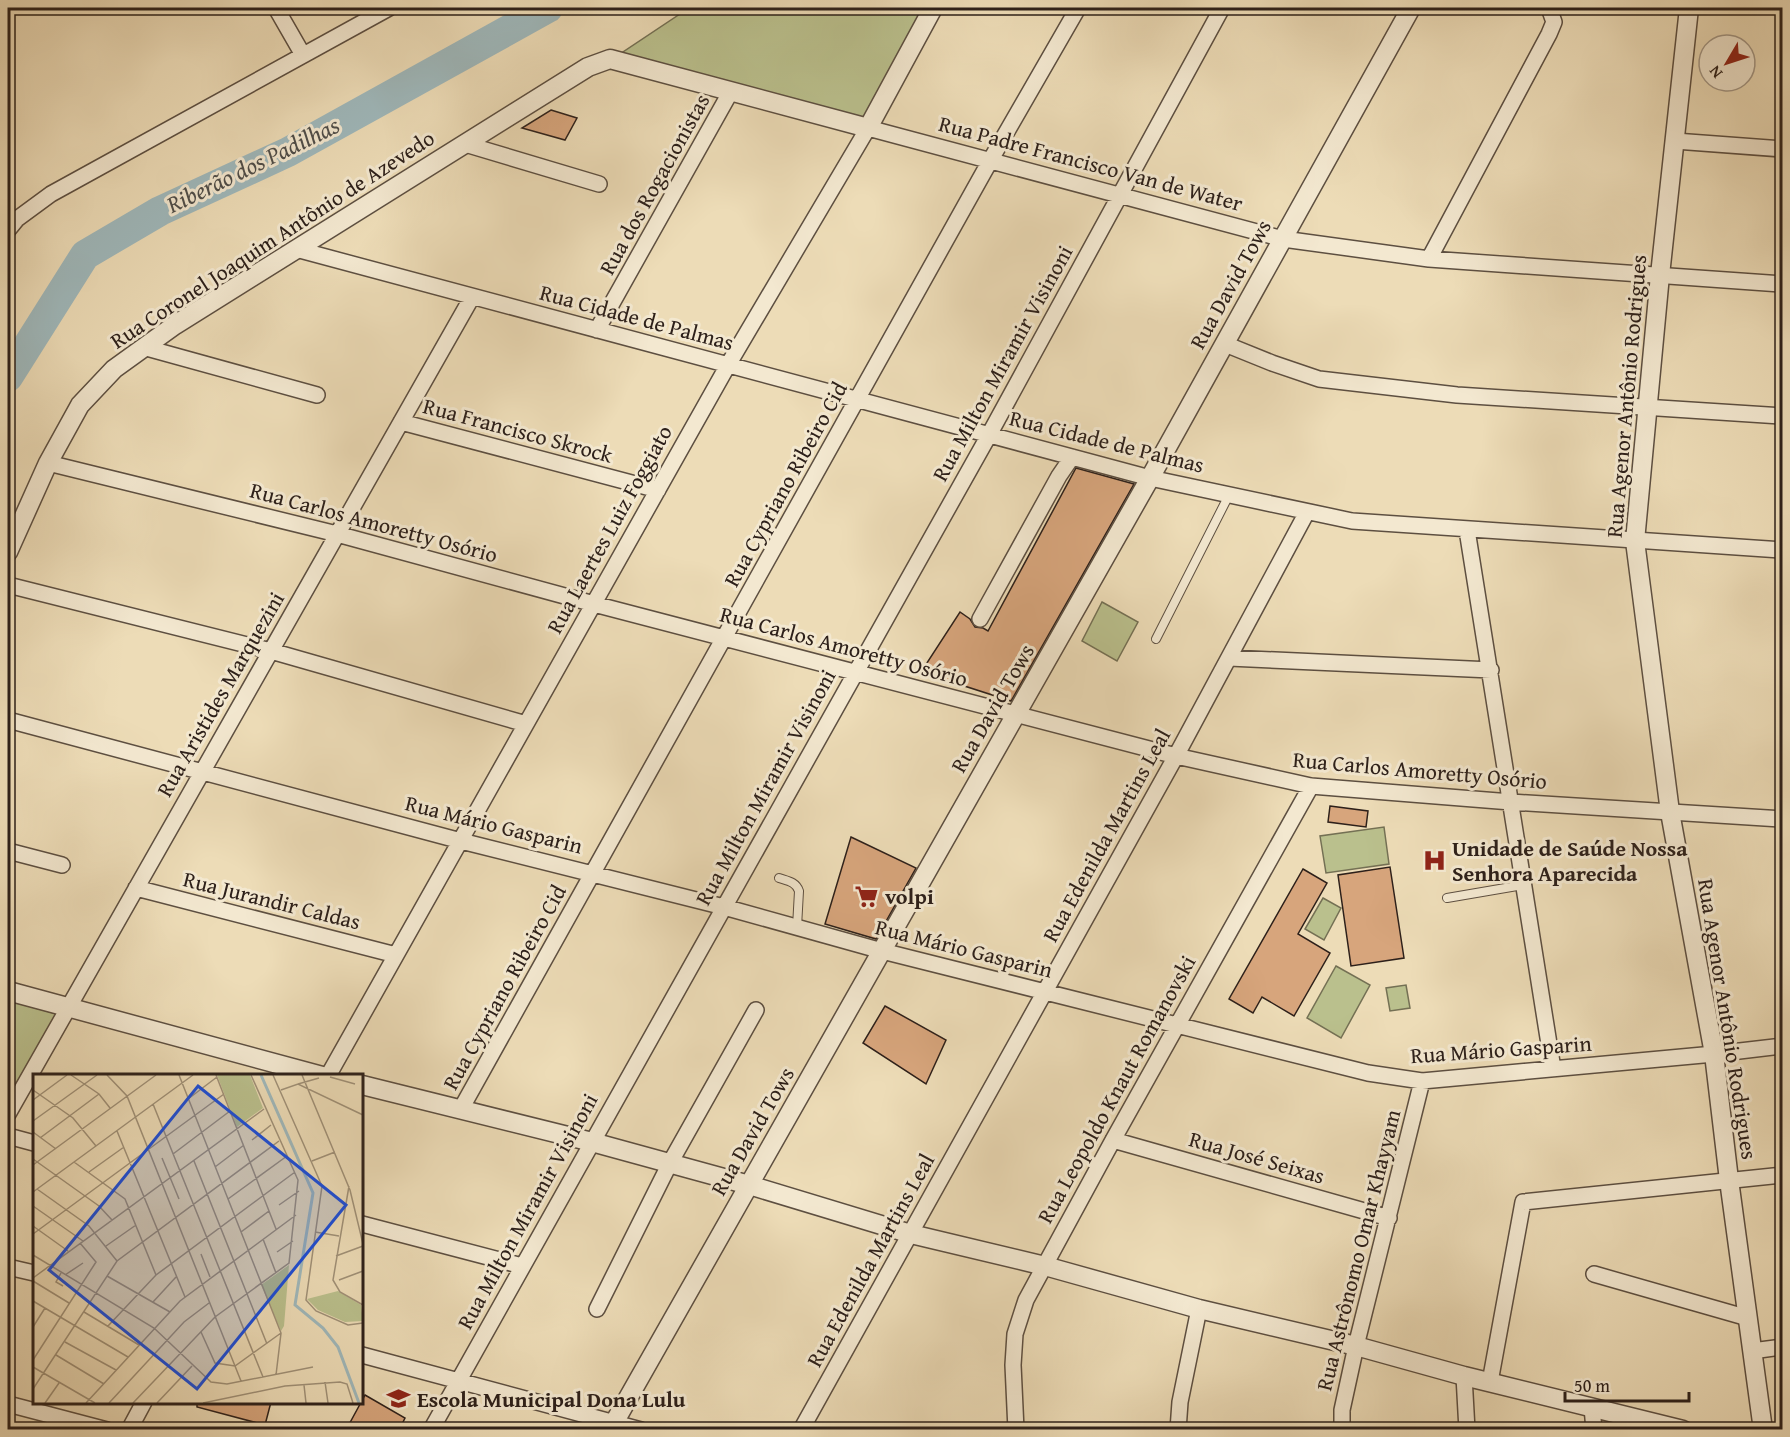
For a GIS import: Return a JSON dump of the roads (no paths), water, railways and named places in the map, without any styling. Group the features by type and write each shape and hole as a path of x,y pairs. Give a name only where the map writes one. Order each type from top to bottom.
{"street":[{"path":"276,8 303,55"},
{"path":"8,230 17,219 51,194 389,8"},
{"name":"Rua Laertes Luiz Foggiato","path":"329,1074 728,365 868,128 933,8"},
{"name":"Rua Cypriano Ribeiro Cid","path":"461,1109 990,161 1078,8"},
{"name":"Rua Milton Miramir Visinoni","path":"431,1430 989,435 1222,8"},
{"name":"Rua David Tows","path":"613,1426 1150,478 1411,8"},
{"path":"1429,259 1549,34 1554,22 1549,8"},
{"name":"Rua Agenor Antônio Rodrigues","path":"1689,8 1660,275 1635,541 1670,812 1714,1054 1763,1430"},
{"name":"Rua Padre Francisco Van de Water","path":"610,59 1283,239 1429,259 1782,284"},
{"name":"Rua Coronel Joaquim Antônio de Azevedo","path":"8,552 48,463 80,405 114,369 143,347 296,249 588,67 610,59"},
{"name":"Rua dos Rogacionistas","path":"597,330 732,91"},
{"path":"1675,141 1782,149"},
{"path":"465,144 599,184"},
{"name":"Rua Cidade de Palmas","path":"296,249 1150,478 1307,512 1352,521 1782,550"},
{"name":"Rua Aristides Marquezini","path":"8,1113 472,297"},
{"path":"1225,344 1272,363 1319,378 1457,395 1782,416"},
{"path":"143,347 317,395"},
{"name":"Rua Francisco Skrock","path":"401,422 658,490"},
{"path":"980,620 1059,476 1072,457"},
{"name":"Rua Carlos Amoretty Osório","path":"48,463 337,534 594,604 1176,756 1311,786 1511,802 1782,819"},
{"name":"Rua Edenilda Martins Leal","path":"801,1430 1176,756 1307,512"},
{"path":"1467,530 1553,1069"},
{"path":"8,585 271,651 526,724"},
{"path":"1228,658 1491,670"},
{"name":"Rua Mário Gasparin","path":"8,720 461,841 724,907 882,951 1368,1073 1422,1081 1782,1046"},
{"name":"Rua Leopoldo Knaut Romanovski","path":"1016,1430 1013,1365 1015,1334 1026,1300 1176,1025 1311,786"},
{"path":"8,851 62,865"},
{"name":"Rua Jurandir Caldas","path":"136,888 396,955"},
{"path":"8,991 315,1074"},
{"path":"597,1309 670,1163 756,1010"},
{"name":"Rua Astrônomo Omar Khayyam","path":"1342,1430 1342,1410 1356,1346 1422,1081"},
{"path":"363,1085 670,1163 911,1234 1045,1266 1199,1309 1356,1346 1464,1376 1683,1430"},
{"path":"8,1136 33,1143"},
{"name":"Rua José Seixas","path":"1113,1140 1389,1218"},
{"path":"1490,1382 1523,1202 1782,1175"},
{"path":"363,1224 522,1266"},
{"path":"8,1267 33,1273"},
{"path":"1594,1274 1748,1318"},
{"path":"1178,1430 1179,1402 1199,1309"},
{"path":"1752,1351 1782,1347"},
{"path":"363,1355 459,1380 613,1426 641,1430"},
{"path":"1464,1376 1467,1430"},
{"path":"8,1404 107,1430"},
{"path":"129,1430 143,1404"},
{"path":"1592,1407 1594,1430"}],"lane":[{"path":"1156,639 1229,495"},
{"path":"779,878 792,882 799,891 797,927"},
{"path":"1447,898 1523,885"}],"waterway":[{"name":"Riberão dos Padilhas","path":"8,377 85,255 160,211 288,152 548,8"}],"place":[{"name":"Unidade de Saúde Nossa Senhora Aparecida","path":"1434,861"},
{"name":"volpi","path":"867,896"},
{"name":"Escola Municipal Dona Lulu","path":"399,1399"}]}
